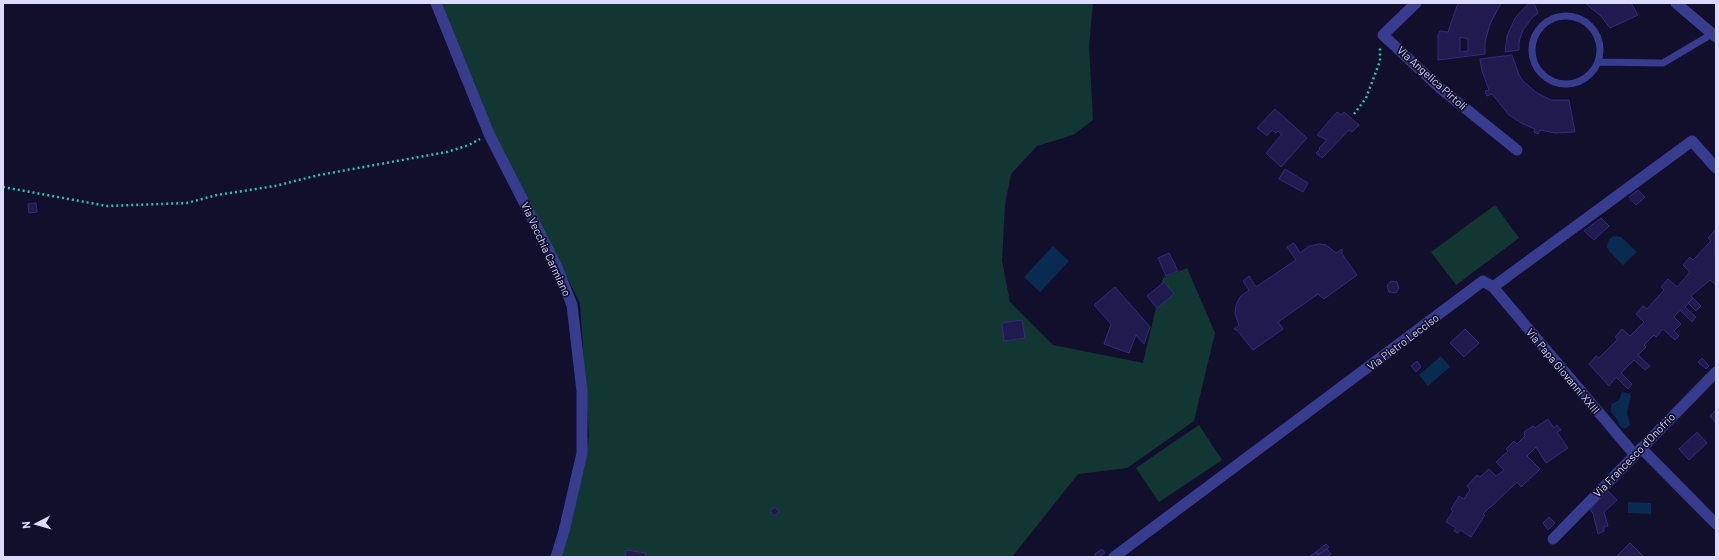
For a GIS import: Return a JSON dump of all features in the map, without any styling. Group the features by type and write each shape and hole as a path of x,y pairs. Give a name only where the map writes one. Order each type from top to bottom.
{"street":[{"name":"Via Vecchia Carmiano","path":"436,3 489,134 557,267 572,305 582,391 582,453 564,531 556,557"},
{"name":"Via Angelica Pirtoli","path":"1416,3 1383,35 1440,88 1516,150"},
{"path":"1676,3 1714,36"},
{"path":"1493,287 1692,141 1716,168"},
{"name":"Via Pietro Lecciso","path":"1114,557 1484,281 1493,287"},
{"name":"Via Papa Giovanni XXIII","path":"1493,287 1638,451 1716,524"},
{"name":"Via Francesco d'Onofrio","path":"1553,539 1716,372"}],"lane":[{"path":"1561,16 1573,16 1584,21 1593,29 1599,39 1600,51 1598,62 1588,75 1575,83 1564,84 1554,82 1544,76 1537,68 1533,58 1532,48 1535,37 1541,27 1550,20 1561,16"},
{"path":"1598,62 1663,63 1714,36"}],"path":[{"path":"1354,114 1366,98 1380,61 1380,48"},
{"path":"3,187 107,206 187,203 217,195 275,186 319,175 447,152 469,145 489,134"}],"green space":[{"path":"441,3 1093,3 1089,46 1093,120 1073,135 1037,146 1011,174 1005,205 1002,261 1010,302 1053,345 1143,363 1163,278 1187,268 1215,333 1194,421 1127,468 1078,474 1012,557 560,557 585,460 589,436 580,303 490,127"},
{"path":"1495,205 1519,238 1456,285 1431,252"},
{"path":"1199,425 1222,460 1159,502 1136,468"}],"water":[{"path":"1614,236 1621,237 1637,252 1623,265 1607,247 1609,239"},
{"path":"1053,246 1069,261 1040,292 1024,277"},
{"path":"1441,356 1450,367 1428,386 1419,375"},
{"path":"1622,392 1631,394 1627,413 1630,425 1625,429 1619,425 1617,419 1611,411 1612,404 1619,400"},
{"path":"1628,502 1651,503 1651,514 1628,513"}],"building":[{"path":"1458,3 1501,3 1490,24 1485,42 1485,54 1438,60 1438,35 1440,31 1448,32","holes":["1460,37 1468,39 1468,51 1460,52"]},
{"path":"1534,3 1538,13 1523,30 1519,42 1519,50 1505,52 1507,36 1515,18 1528,4"},
{"path":"1585,3 1631,3 1638,15 1610,28 1601,16"},
{"path":"1512,55 1519,75 1523,81 1537,93 1551,100 1569,100 1575,132 1555,133 1540,130 1538,134 1534,132 1535,129 1523,124 1509,115 1492,94 1487,96 1485,91 1489,90 1482,71 1480,59"},
{"path":"1275,109 1307,138 1281,167 1266,153 1282,134 1278,131 1276,133 1272,130 1267,136 1257,128"},
{"path":"1337,112 1341,115 1344,112 1359,125 1352,132 1349,130 1322,158 1316,153 1327,140 1317,135"},
{"path":"1285,169 1308,183 1303,192 1279,179"},
{"path":"1638,190 1645,197 1636,205 1629,197"},
{"path":"36,203 37,212 29,213 28,204"},
{"path":"1601,218 1609,226 1594,240 1584,231"},
{"path":"1715,230 1716,285 1710,280 1691,296 1693,298 1685,307 1696,317 1692,322 1680,310 1674,317 1681,324 1674,331 1679,336 1675,340 1663,329 1656,337 1654,335 1644,345 1646,347 1638,355 1650,366 1645,370 1634,360 1621,373 1632,384 1628,389 1616,377 1609,386 1589,364 1596,356 1599,358 1618,339 1615,337 1622,329 1630,336 1644,322 1636,314 1643,306 1647,309 1664,290 1661,287 1668,279 1677,287 1690,272 1683,265 1690,257 1693,260 1711,241 1708,238"},
{"path":"1294,243 1300,253 1309,246 1319,244 1326,245 1336,253 1342,249 1342,254 1357,275 1324,299 1318,294 1278,322 1283,329 1253,350 1237,330 1234,329 1239,325 1235,314 1236,305 1240,297 1249,290 1243,281 1249,276 1256,287 1296,260 1287,247"},
{"path":"1169,253 1178,271 1166,276 1158,258"},
{"path":"1391,281 1397,282 1399,288 1396,293 1389,292 1387,286"},
{"path":"1164,282 1174,294 1157,308 1147,296"},
{"path":"1115,287 1150,327 1144,344 1136,335 1129,353 1104,344 1111,324 1094,305"},
{"path":"1693,298 1701,306 1696,311 1688,303"},
{"path":"1022,320 1025,338 1004,341 1002,323"},
{"path":"1465,329 1479,343 1464,357 1450,343"},
{"path":"1702,358 1709,366 1706,369 1698,362"},
{"path":"1417,361 1421,367 1416,372 1411,366"},
{"path":"1716,410 1716,423 1710,416"},
{"path":"1548,419 1554,428 1557,425 1561,430 1557,432 1568,448 1546,463 1536,447 1527,456 1540,469 1521,487 1517,482 1490,507 1483,514 1485,515 1471,537 1460,530 1458,533 1454,531 1456,528 1446,522 1453,511 1451,509 1459,496 1464,499 1470,490 1467,486 1477,475 1480,477 1489,469 1496,476 1504,470 1496,462 1508,451 1506,449 1514,441 1517,444 1525,436 1524,432 1533,426 1535,428"},
{"path":"1697,432 1707,443 1689,460 1679,449"},
{"path":"1607,490 1617,500 1604,512 1608,526 1604,527 1604,531 1598,534 1593,513 1590,510"},
{"path":"775,507 779,512 774,516 770,511"},
{"path":"1549,517 1555,523 1548,530 1543,523"},
{"path":"1630,543 1644,557 1616,557"},
{"path":"1326,544 1329,547 1318,555 1316,552"},
{"path":"1102,549 1105,553 1099,557 1095,557 1095,554"},
{"path":"1327,549 1331,554 1327,557 1309,557 1316,552 1318,555"},
{"path":"626,550 646,553 645,557 625,557"}]}
